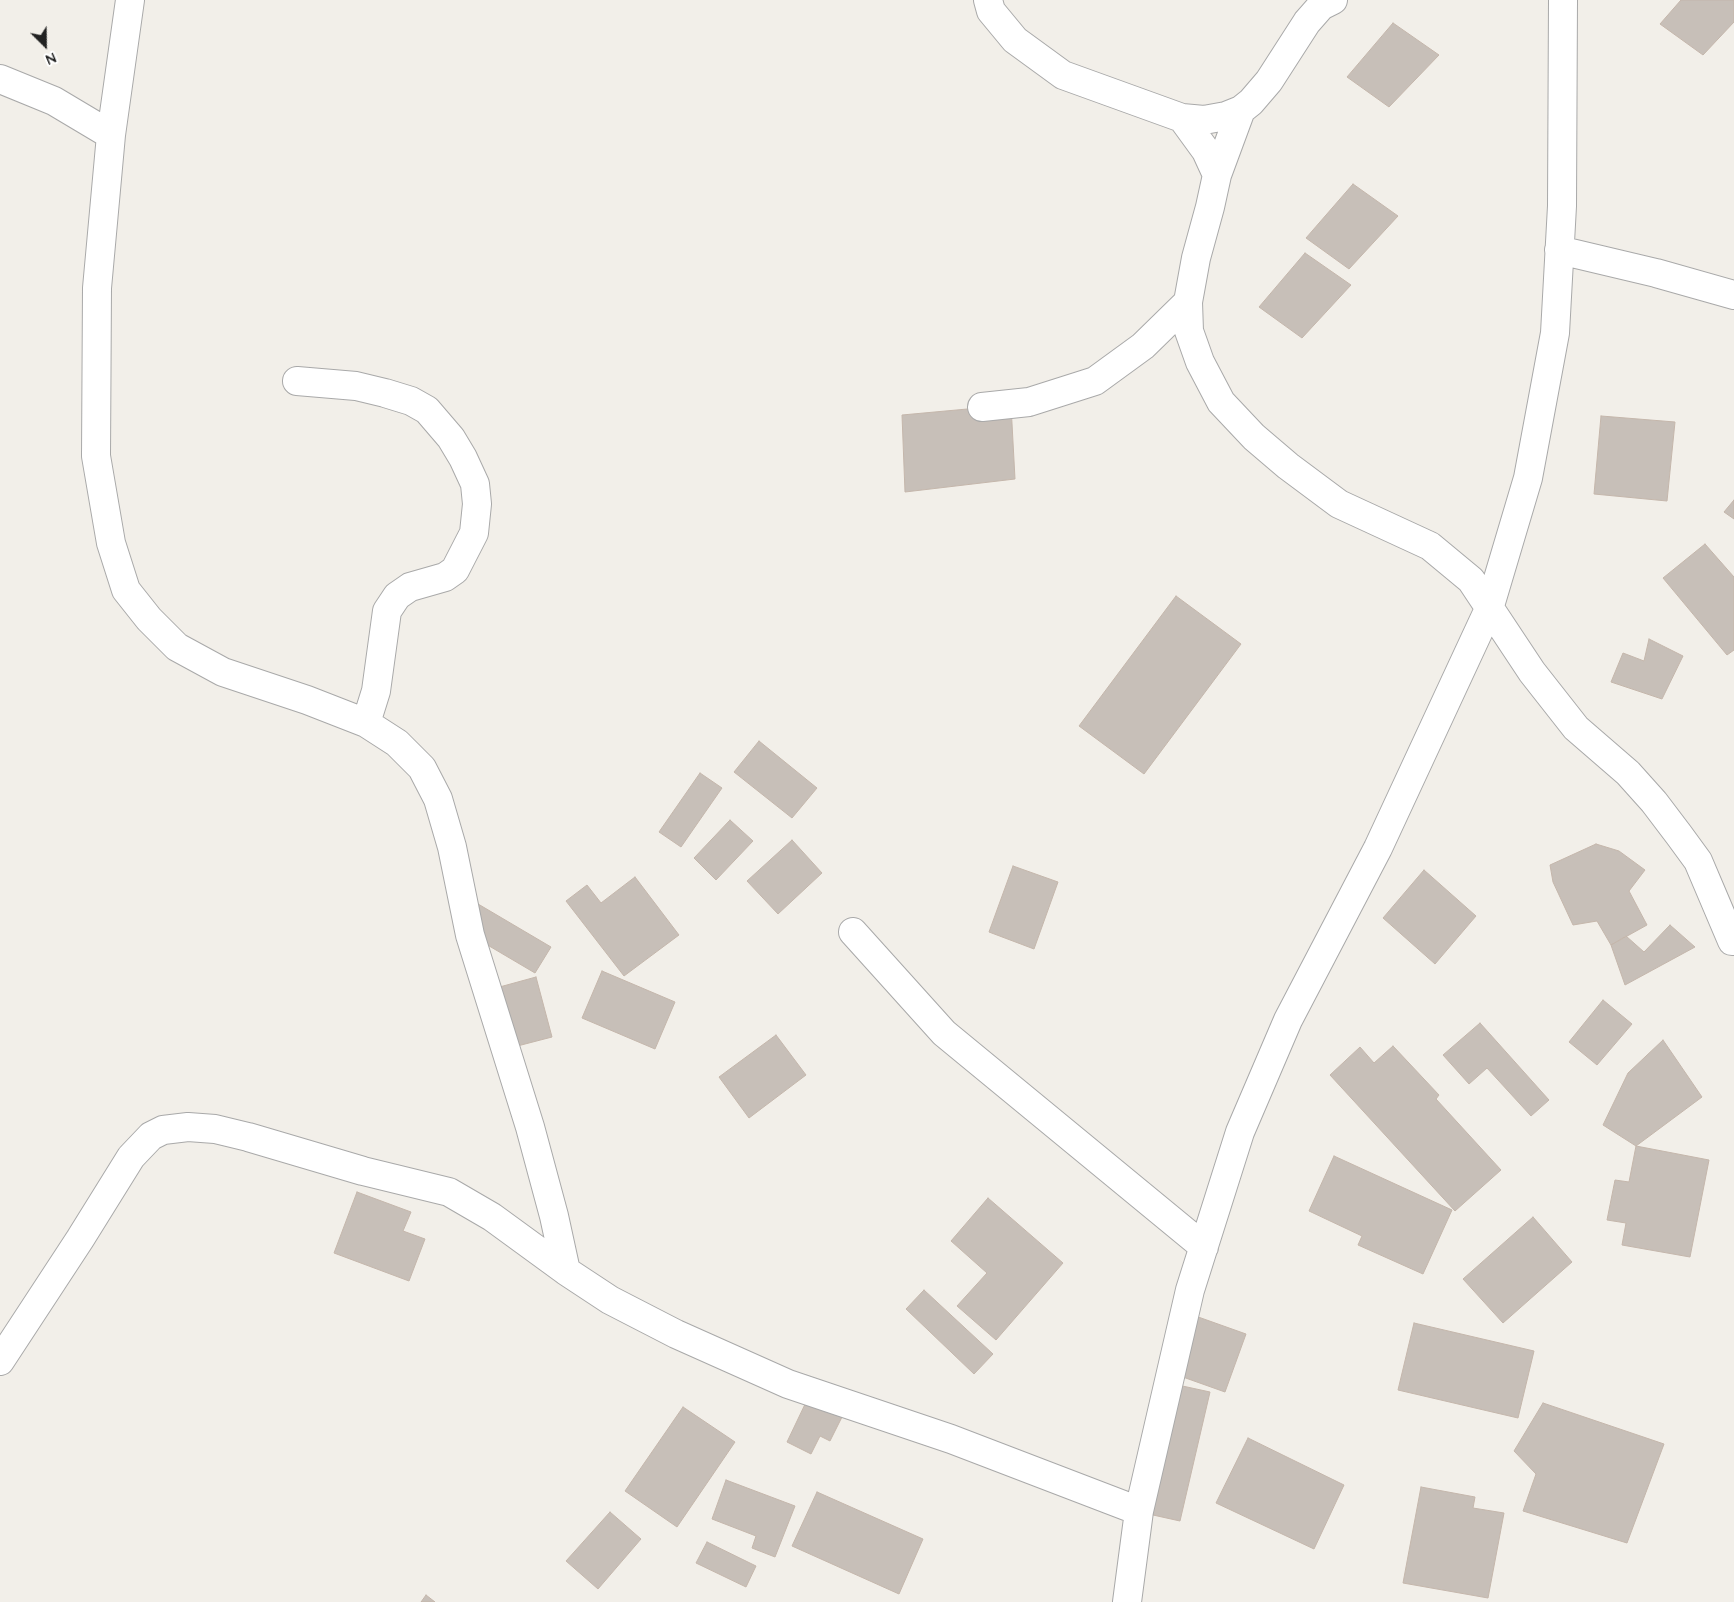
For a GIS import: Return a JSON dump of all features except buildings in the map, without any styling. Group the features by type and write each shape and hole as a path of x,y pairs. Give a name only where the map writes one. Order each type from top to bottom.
{"street":[{"path":"130,0 111,134 97,288 96,456 111,543 126,590 149,619 178,647 223,672 307,700 366,723 397,743 422,768 438,799 452,846 470,936 530,1127 554,1216 566,1271"},
{"path":"988,0 991,11 1016,40 1063,75 1182,118 1204,120 1226,116 1241,110 1251,102 1269,80 1307,22 1321,6 1332,0"},
{"path":"1127,1602 1139,1511 1190,1290 1240,1132 1288,1020 1378,848 1489,609 1528,478 1555,332 1562,206 1563,0"},
{"path":"0,79 54,101 111,134"},
{"path":"1241,110 1217,175 1196,258 1188,302 1189,331 1200,362 1221,402 1254,437 1288,466 1339,504 1430,546 1471,580 1532,672 1576,728 1628,773 1654,802 1698,861 1732,941 1734,941"},
{"path":"1182,118 1206,151 1217,175"},
{"path":"1560,250 1656,273 1734,295"},
{"path":"982,407 1029,402 1095,381 1143,346 1188,302"},
{"path":"297,381 363,388 411,401 427,410 451,438 475,484 477,504 474,533 455,570 445,577 410,587 397,596 388,611 376,691 366,723"},
{"path":"853,932 944,1032 1204,1247"},
{"path":"0,1361 131,1157 152,1136 163,1130 188,1127 214,1129 248,1137 363,1171 449,1192 492,1217 566,1271 618,1304 676,1334 788,1384 951,1439 1139,1511"}]}
